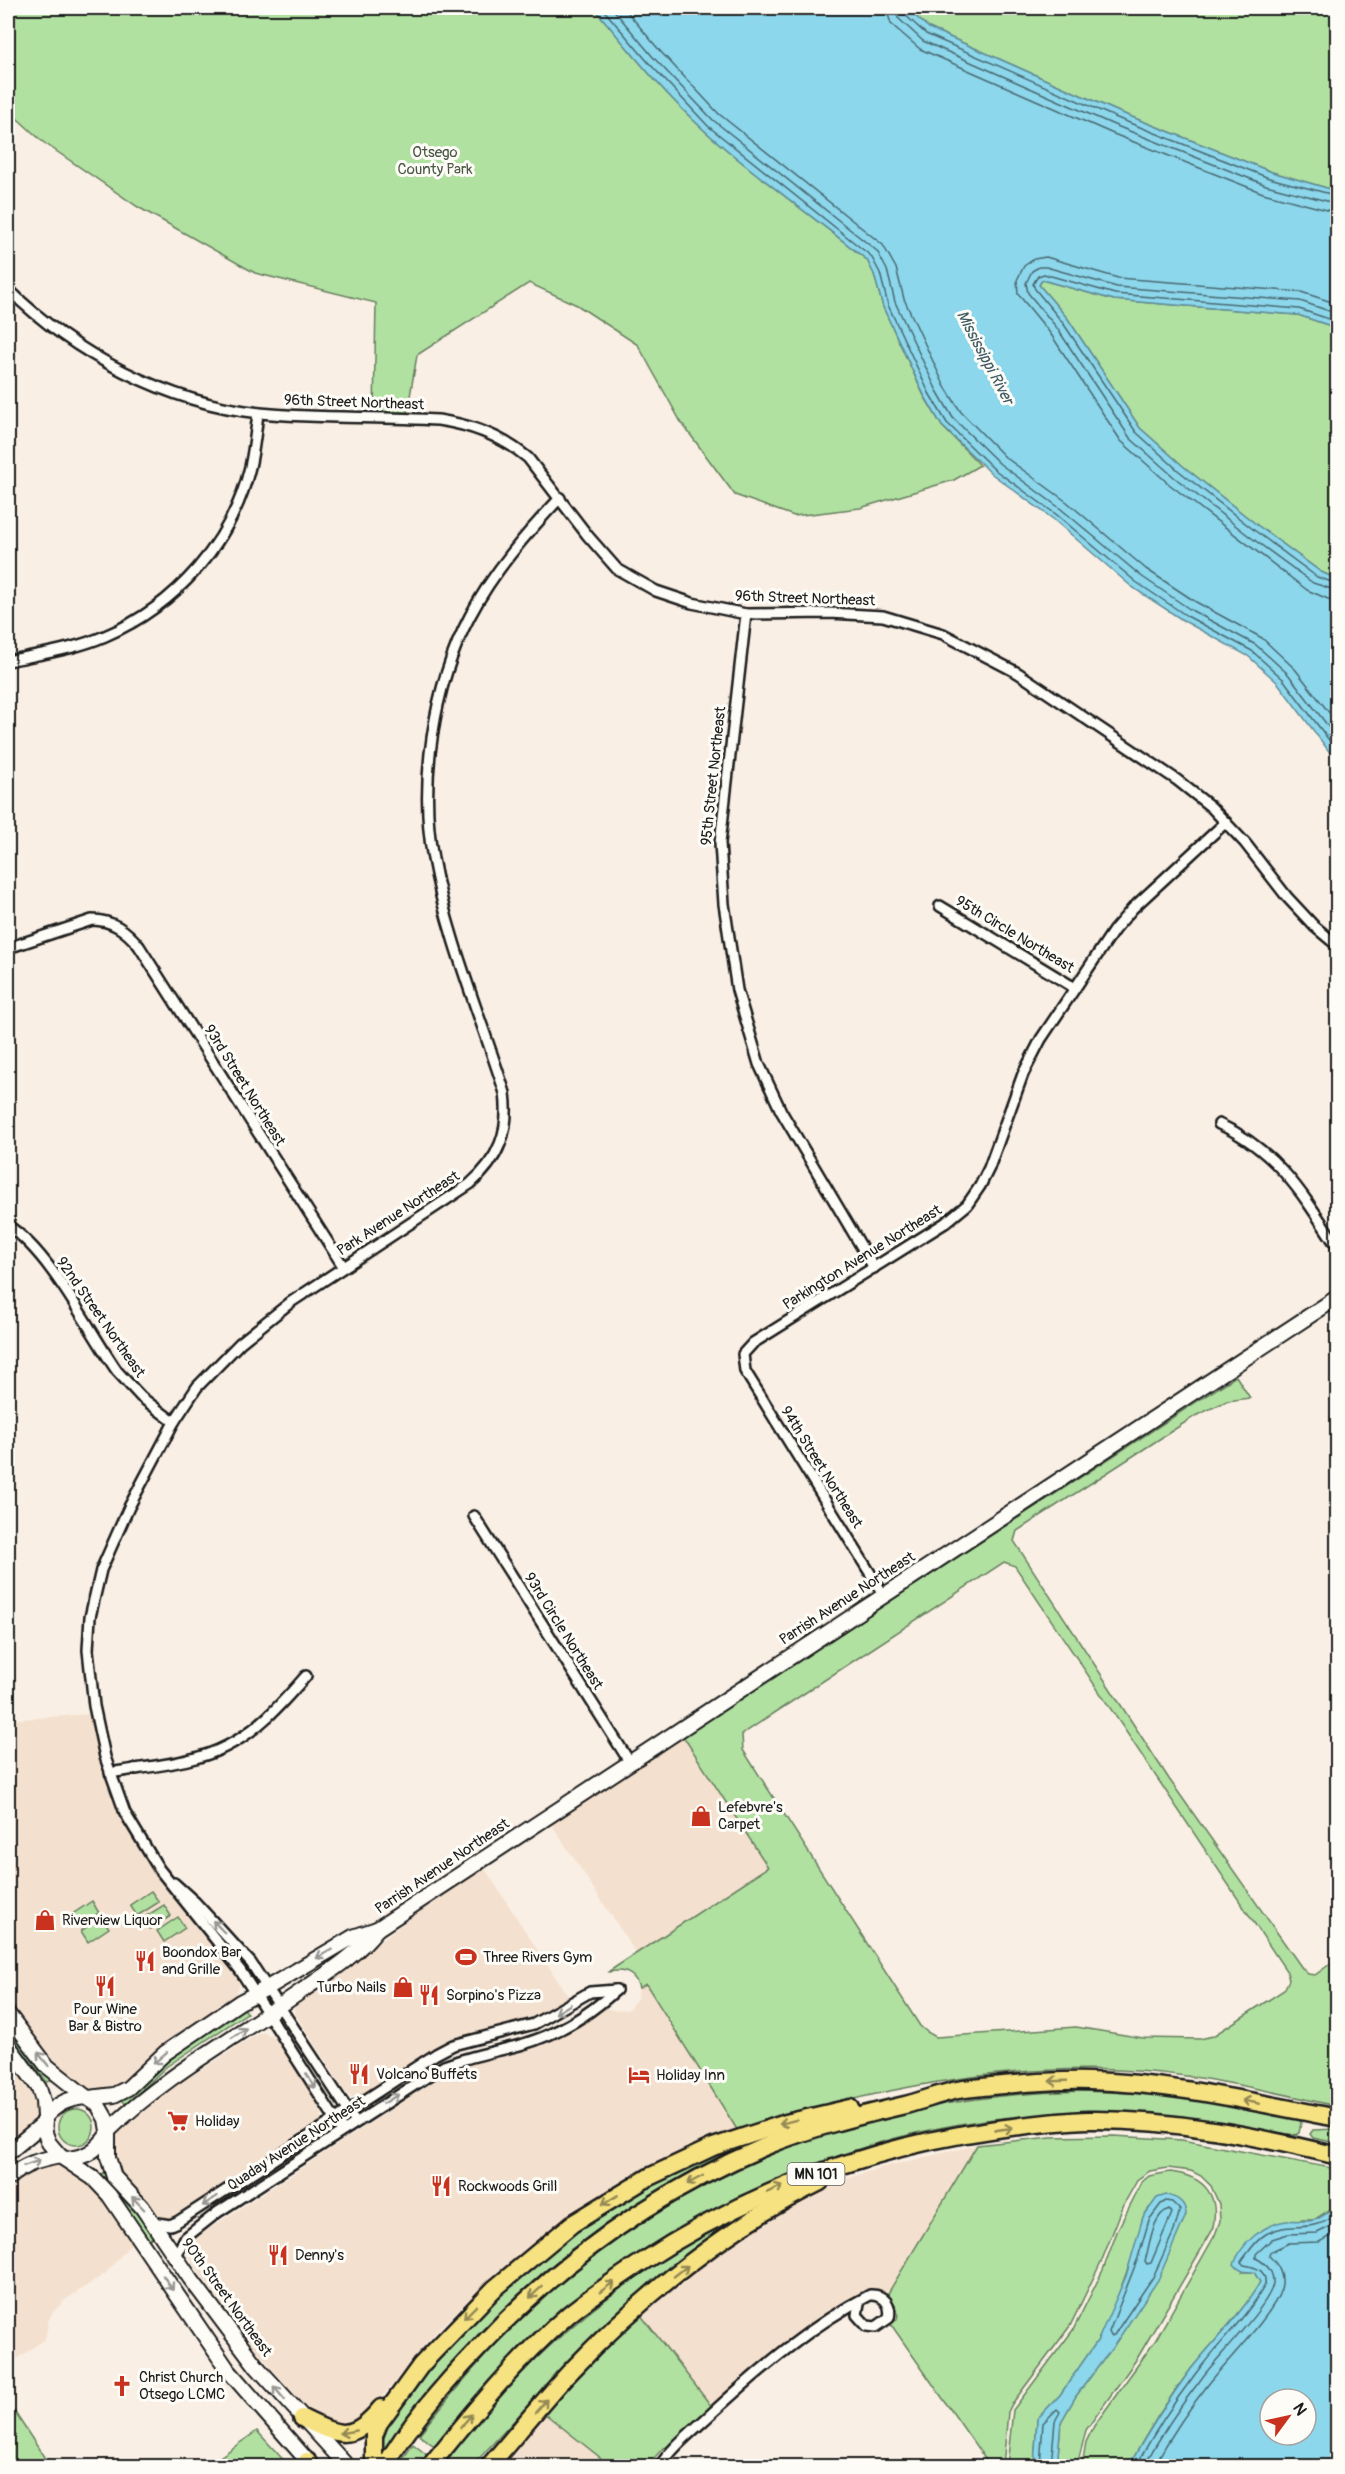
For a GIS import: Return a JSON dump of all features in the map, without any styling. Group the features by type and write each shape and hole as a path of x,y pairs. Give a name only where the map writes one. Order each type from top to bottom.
{"highway":[{"path":"388,2461 453,2375 498,2327 584,2251 645,2208 699,2177 765,2146 816,2128 954,2091 1026,2082 1088,2080 1148,2085 1197,2091 1338,2118"},
{"path":"302,2418 341,2435 353,2433 370,2421 468,2313 513,2272 572,2224 650,2177 713,2147 777,2125 895,2099 928,2099"},
{"name":"MN 101","path":"430,2466 480,2403 569,2314 668,2245 717,2217 791,2183 888,2151 964,2134 1088,2120 1146,2123 1258,2137 1338,2156"},
{"path":"489,2466 569,2373 645,2300 709,2248 772,2206 819,2182 884,2158 964,2134"},
{"path":"374,2466 374,2436 379,2423 404,2389 406,2382"}],"main road":[{"name":"Parrish Avenue Northeast","path":"88,2098 114,2095 128,2088 165,2053 240,2002 353,1937 377,1929 629,1761 1338,1297"},
{"name":"Parrish Avenue Northeast","path":"108,2132 168,2079 273,2011 361,1949 377,1929"},
{"path":"8,2014 47,2066 102,2112 108,2132 94,2150 86,2156 62,2157 22,2166 8,2178"},
{"path":"8,2046 39,2088 49,2144 62,2157 93,2178 109,2195 228,2370 310,2465"},
{"path":"8,2153 60,2103 68,2099 88,2098"},
{"name":"90th Street Northeast","path":"108,2132 108,2157 114,2177 142,2207 251,2359 347,2466"}],"street":[{"name":"96th Street Northeast","path":"8,289 48,324 92,356 174,393 258,413 460,423 486,431 528,458 610,562 642,585 674,598 746,614 829,613 883,616 927,628 952,638 1017,673 1177,780 1226,822 1287,897 1314,926 1338,946"},
{"path":"8,661 105,636 149,612 181,587 217,543 235,509 250,468 258,413"},
{"name":"Park Avenue Northeast","path":"273,2011 261,1991 240,1970 159,1869 124,1813 99,1731 90,1679 88,1634 94,1595 101,1570 129,1507 174,1422 197,1388 240,1343 284,1307 470,1184 484,1173 494,1158 506,1128 505,1093 449,923 433,860 428,816 431,746 447,675 469,618 503,565 533,526 560,498"},
{"name":"95th Street Northeast","path":"746,614 720,843 724,904 737,990 757,1058 781,1111 874,1268"},
{"name":"Parkington Avenue Northeast","path":"743,1354 753,1343 950,1220 967,1205 989,1168 1023,1074 1041,1039 1075,987 1124,916 1226,822"},
{"name":"95th Circle Northeast","path":"940,906 1075,987"},
{"name":"93rd Street Northeast","path":"8,948 92,920 102,920 125,931 139,946 343,1266"},
{"path":"1219,1124 1243,1135 1282,1169 1297,1186 1338,1248"},
{"name":"92nd Street Northeast","path":"8,1226 30,1243 44,1261 107,1357 128,1384 174,1422"},
{"name":"94th Street Northeast","path":"743,1354 746,1371 883,1594"},
{"name":"93rd Circle Northeast","path":"474,1516 629,1761"},
{"path":"110,1773 198,1756 225,1747 259,1725 306,1676"},
{"name":"Park Avenue Northeast","path":"159,1869 235,1944 273,2011"},
{"name":"Quaday Avenue Northeast","path":"152,2222 170,2225 177,2222 347,2109 453,2045 534,2024 590,1992 616,1990 599,2005 549,2035 461,2059 444,2066 355,2121 202,2224 185,2238 176,2256"},
{"path":"273,2011 355,2121"},
{"path":"273,2011 342,2130"},
{"path":"660,2466 681,2441 791,2344 859,2303"}],"shaded area":[{"path":"91,1714 101,1757 116,1803 133,1836 154,1868 222,1953 238,1978 239,1986 233,1999 121,2084 103,2089 91,2089 72,2079 49,2055 8,2000 8,1720"},
{"path":"683,1736 769,1867 636,1953 550,1822"},
{"path":"483,1866 569,1998 524,2025 468,2035 444,2043 357,2097 352,2097 346,2093 294,2012 295,2002"},
{"path":"646,1984 738,2131 547,2235 503,2269 440,2327 362,2421 352,2426 330,2425 312,2414 256,2350 192,2262 189,2249 192,2240 459,2066 547,2044 604,2008 618,2011 629,2009 638,1997 639,1988"},
{"path":"259,2033 265,2033 277,2039 323,2108 319,2123 176,2218 169,2221 163,2220 122,2178 113,2154 115,2136 128,2120 168,2088 195,2074"},
{"path":"8,2052 28,2075 37,2098 37,2112 34,2120 8,2144"},
{"path":"977,2145 887,2295 874,2290 868,2291 814,2321 765,2358 712,2407 640,2314 712,2253 789,2202 828,2185 879,2168"},
{"path":"43,2164 58,2164 74,2172 89,2185 106,2203 130,2240 130,2245 106,2273 65,2300 53,2312 49,2319 45,2339 8,2366 8,2185 21,2172"},
{"path":"544,2413 611,2466 497,2466"}],"green space":[{"name":"Otsego County Park","path":"8,8 594,8 661,87 705,131 867,260 874,274 883,307 924,396 942,426 980,465 954,480 860,508 794,516 735,495 681,422 638,345 577,305 529,283 417,355 407,414 374,412 376,303 255,273 138,207 43,142 8,110"},
{"path":"906,8 1337,8 1337,191 1272,172 1119,112 929,28"},
{"path":"1042,280 1114,300 1298,315 1337,328 1337,579 1321,572 1257,525 1183,466 1140,428 1068,319 1039,285"},
{"path":"1236,1376 1250,1398 1227,1401 1195,1416 1017,1531 1014,1541 1169,1779 1302,1968 1308,1974 1315,1975 1337,1959 1337,2106 1186,2076 1129,2070 1072,2069 1015,2072 903,2088 847,2100 738,2131 646,1984 639,1988 635,1978 628,1973 608,1972 768,1867 683,1736","holes":["1004,1562 1015,1566 1287,1972 1289,1980 1284,1990 1213,2036 1200,2039 1143,2038 1076,2027 936,2037 927,2032 920,2026 743,1750 742,1735 747,1731"]},
{"path":"151,1891 159,1902 137,1916 130,1905"},
{"path":"92,1901 99,1913 78,1926 71,1915"},
{"path":"164,1905 171,1916 150,1929 143,1918"},
{"path":"102,1917 109,1928 88,1942 81,1931"},
{"path":"178,1917 185,1928 164,1942 157,1931"},
{"path":"244,2008 247,2013 166,2067 126,2105 121,2098 192,2042"},
{"path":"8,2021 53,2078 47,2082 8,2033"},
{"path":"1083,2091 1154,2094 1205,2101 1300,2120 1301,2123 1299,2133 1295,2135 1144,2116 1031,2115 970,2122 909,2135 850,2152 792,2173 735,2199 628,2260 588,2291 513,2358 481,2391 437,2444 433,2445 420,2436 420,2433 475,2367 535,2304 579,2266 634,2226 692,2191 753,2161 816,2137 882,2118 948,2104 1016,2095"},
{"path":"76,2109 89,2114 94,2127 89,2140 76,2145 63,2140 58,2127 63,2114"},
{"path":"1337,2129 1337,2143 1313,2138 1310,2134 1313,2130"},
{"path":"1114,2136 1182,2140 1337,2169 1337,2205 1314,2220 1300,2220 1243,2272 1254,2272 1260,2282 1245,2305 1174,2392 1150,2428 1129,2466 1082,2466 1086,2442 1094,2426 1155,2341 1215,2235 1220,2221 1219,2204 1211,2186 1201,2176 1191,2171 1168,2168 1150,2171 1138,2179 1124,2204 1102,2260 1070,2326 1008,2412 1003,2466 990,2466 890,2323 897,2320 898,2312 887,2295 977,2145 1051,2137"},
{"path":"733,2145 735,2149 680,2178 629,2209 536,2279 493,2319 453,2362 379,2459 376,2444 394,2407 479,2312 575,2228 609,2205"},
{"path":"104,2172 111,2184 155,2235 147,2241 99,2176"},
{"path":"1170,2172 1193,2178 1208,2190 1214,2208 1212,2231 1138,2357 1086,2430 1077,2466 1057,2466 1061,2422 1076,2396 1113,2347 1150,2207 1143,2217 1133,2255 1110,2317 1098,2340 1060,2395 1037,2419 1034,2466 1007,2466 1013,2410 1073,2330 1103,2270 1118,2229 1142,2182 1149,2176"},
{"path":"735,2218 738,2222 636,2299 587,2342 472,2466 444,2466 504,2391 574,2324 652,2267"},
{"path":"640,2314 712,2407 670,2446 663,2448 655,2457 654,2466 611,2466 544,2413"},
{"path":"8,2402 50,2466 8,2466"},
{"path":"257,2431 289,2466 207,2466"},
{"path":"413,2444 427,2455 422,2466 404,2466 400,2463"}],"water":[{"name":"Mississippi River","path":"594,8 906,8 929,28 1119,112 1272,172 1337,191 1337,328 1298,315 1114,300 1042,280 1039,285 1068,319 1140,428 1183,466 1257,525 1321,572 1337,579 1337,762 1278,683 1248,656 1184,621 1132,587 1053,519 992,474 942,426 924,395 883,307 874,274 867,260 705,131 661,87"},
{"path":"1166,2195 1180,2201 1186,2215 1158,2280 1113,2347 1076,2396 1061,2422 1057,2466 1034,2466 1037,2419 1060,2395 1098,2340 1126,2276 1143,2217 1157,2198"},
{"path":"1337,2205 1337,2466 1129,2466 1182,2381 1236,2316 1260,2282 1254,2272 1238,2269 1234,2264 1242,2249 1254,2236 1269,2226 1289,2221 1314,2220"}],"place":[{"name":"Lefebvre's Carpet","path":"701,1816"},
{"name":"Riverview Liquor","path":"45,1920"},
{"name":"Three Rivers Gym","path":"466,1957"},
{"name":"Boondox Bar and Grille","path":"145,1961"},
{"name":"Pour Wine Bar & Bistro","path":"105,1986"},
{"name":"Turbo Nails","path":"403,1987"},
{"name":"Sorpino's Pizza","path":"429,1995"},
{"name":"Volcano Buffets","path":"359,2074"},
{"name":"Holiday Inn","path":"639,2075"},
{"name":"Holiday","path":"178,2121"},
{"name":"Rockwoods Grill","path":"441,2186"},
{"name":"Denny's","path":"278,2255"},
{"name":"Christ Church Otsego LCMC","path":"122,2386"}]}
